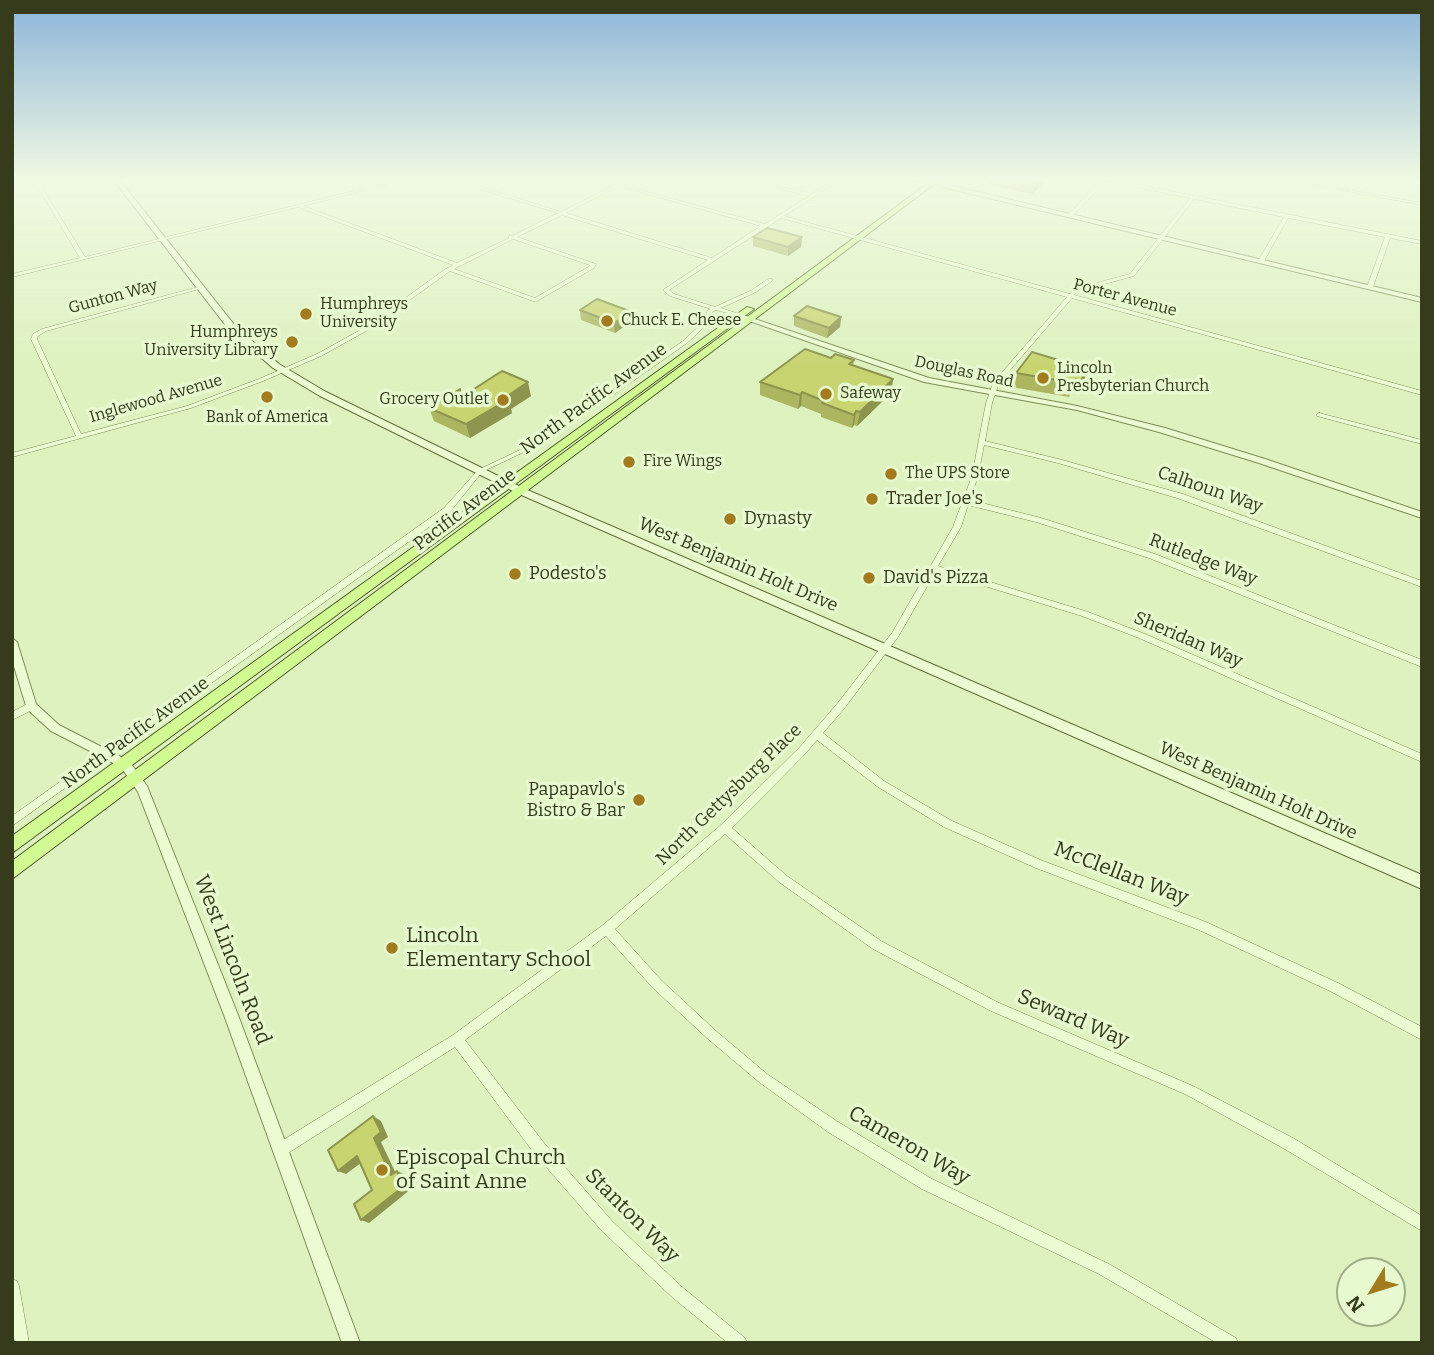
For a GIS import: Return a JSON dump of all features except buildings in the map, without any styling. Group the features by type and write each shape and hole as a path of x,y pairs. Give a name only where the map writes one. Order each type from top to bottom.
{"main road":[{"name":"West Benjamin Holt Drive","path":"164,241 233,329 284,370 323,394 515,488 1422,881"},
{"name":"North Pacific Avenue","path":"12,846 515,488 745,318 840,241"},
{"path":"745,318 856,241"},
{"name":"Pacific Avenue","path":"12,871 138,778 515,488"}],"street":[{"path":"73,241 83,258"},
{"path":"12,276 153,241"},
{"path":"394,241 457,265"},
{"name":"Inglewood Avenue","path":"12,455 188,407 284,370 358,334 449,270 504,241"},
{"path":"449,270 535,300 592,267 593,264 525,241"},
{"path":"652,241 712,260 741,241"},
{"name":"Porter Avenue","path":"867,241 1422,393"},
{"name":"North Gettysburg Place","path":"280,1150 457,1039 607,929 725,828 817,734 885,648 957,527 967,502 983,443 992,393 1002,377 1069,296 1082,286 1132,275 1158,241"},
{"path":"1179,241 1422,300"},
{"path":"1261,261 1272,241"},
{"path":"1370,288 1386,241"},
{"name":"Douglas Road","path":"712,260 667,287 666,291 895,371 947,385 1077,408 1162,430 1262,460 1422,515"},
{"path":"12,822 447,510 480,471 555,434 685,342 698,330 714,308 748,294 771,280"},
{"name":"Gunton Way","path":"79,436 34,339 35,335 44,330 200,288"},
{"path":"1319,415 1422,442"},
{"name":"Calhoun Way","path":"983,443 1060,461 1180,496 1422,584"},
{"name":"Rutledge Way","path":"967,502 1062,527 1152,556 1422,664"},
{"name":"Sheridan Way","path":"935,568 1085,614 1142,636 1422,758"},
{"path":"12,642 31,706 12,716"},
{"name":"West Lincoln Road","path":"31,706 55,729 125,764 138,778 227,1003 351,1343"},
{"name":"McClellan Way","path":"817,734 881,784 948,824 1040,865 1202,926 1334,987 1422,1034"},
{"name":"Seward Way","path":"725,828 783,879 877,945 995,1007 1189,1090 1288,1143 1422,1224"},
{"name":"Cameron Way","path":"607,929 657,984 712,1035 764,1078 833,1127 927,1184 1104,1269 1231,1343"},
{"name":"Stanton Way","path":"457,1039 539,1149 607,1226 677,1292 740,1343"},
{"path":"12,1286 22,1343"}],"place":[{"name":"Humphreys University","path":"306,314"},
{"name":"Chuck E. Cheese","path":"607,321"},
{"name":"Humphreys University Library","path":"292,342"},
{"name":"Lincoln Presbyterian Church","path":"1043,378"},
{"name":"Safeway","path":"826,394"},
{"name":"Bank of America","path":"267,397"},
{"name":"Grocery Outlet","path":"503,400"},
{"name":"Fire Wings","path":"629,462"},
{"name":"The UPS Store","path":"891,474"},
{"name":"Trader Joe's","path":"872,499"},
{"name":"Dynasty","path":"730,519"},
{"name":"Podesto's","path":"515,574"},
{"name":"David's Pizza","path":"869,578"},
{"name":"Papapavlo's Bistro & Bar","path":"639,800"},
{"name":"Lincoln Elementary School","path":"392,948"},
{"name":"Episcopal Church of Saint Anne","path":"382,1170"}]}
